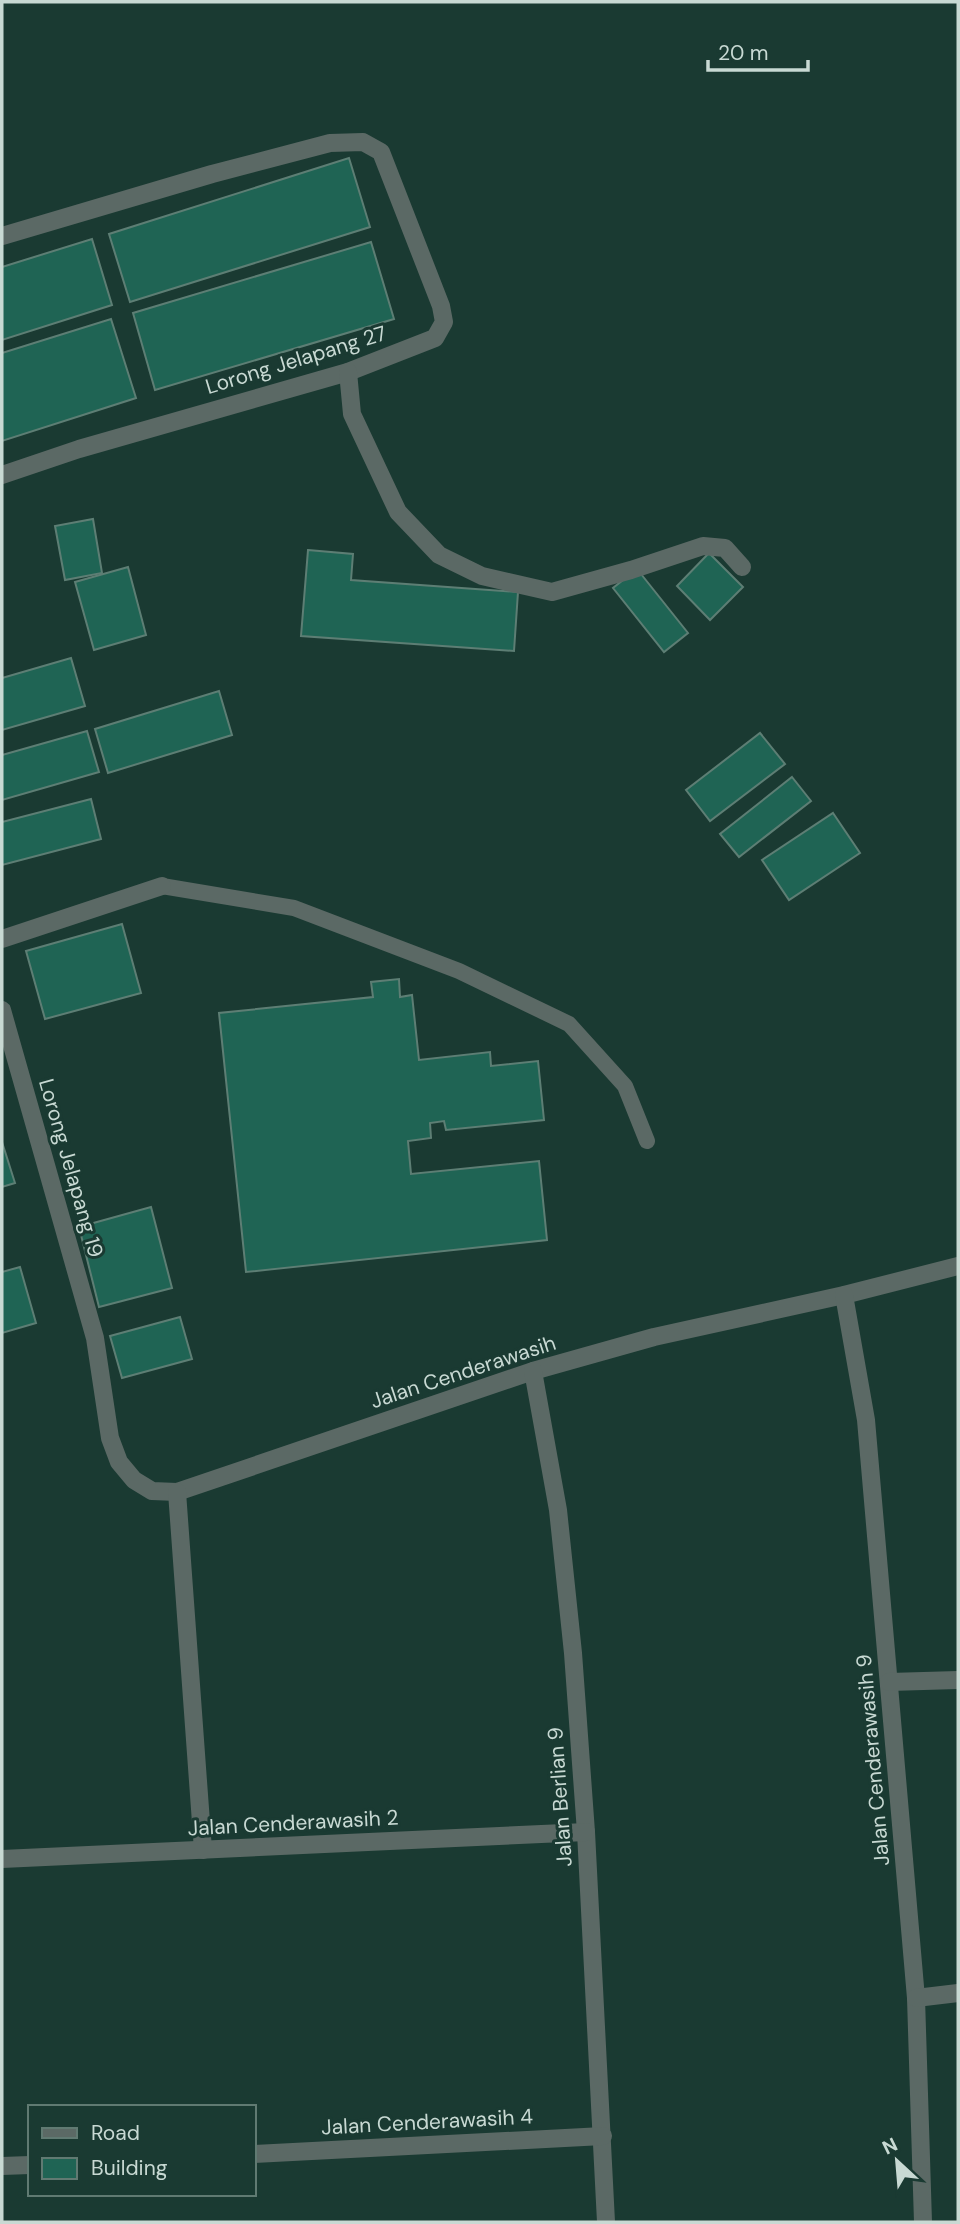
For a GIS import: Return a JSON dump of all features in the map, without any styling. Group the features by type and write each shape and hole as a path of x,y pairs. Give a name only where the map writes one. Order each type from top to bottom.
{"street":[{"name":"Lorong Jelapang 27","path":"2,236 317,146 363,142 381,152 441,306 444,322 435,338 348,372 79,449 2,475"},
{"path":"348,372 352,414 398,512 439,555 482,576 552,592 703,546 725,548 742,567"},
{"path":"2,939 162,886"},
{"name":"Lorong Jelapang 19","path":"2,1010 95,1338"},
{"name":"Jalan Cenderawasih","path":"95,1338 110,1438 120,1462 134,1480 152,1491 177,1492 533,1371 654,1336 844,1295 958,1266"},
{"name":"Jalan Cenderawasih 9","path":"844,1295 866,1420 916,1998 923,2222"},
{"name":"Jalan Berlian 9","path":"533,1371 558,1510 573,1653 586,1832 606,2222"},
{"path":"177,1492 203,1850"},
{"path":"889,1682 958,1680"},
{"name":"Jalan Cenderawasih 2","path":"2,1858 586,1832"},
{"path":"916,1998 958,1993"},
{"name":"Jalan Cenderawasih 4","path":"256,2154 603,2136"},
{"path":"2,2166 28,2165"}],"lane":[{"path":"162,886 294,908 458,971 569,1024 625,1086 647,1141"}],"building":[{"path":"349,158 370,227 130,302 109,234"},
{"path":"92,239 112,305 2,340 2,267"},
{"path":"371,242 394,319 155,390 133,313"},
{"path":"111,319 136,398 2,441 2,353"},
{"path":"93,519 102,573 65,580 55,526"},
{"path":"308,550 353,554 351,580 518,592 514,651 301,636"},
{"path":"709,553 743,587 710,620 677,586"},
{"path":"128,567 146,635 94,650 75,582"},
{"path":"637,569 688,633 664,652 613,588"},
{"path":"71,658 85,706 2,730 2,678"},
{"path":"219,691 232,735 108,773 95,729"},
{"path":"87,731 99,772 2,800 2,755"},
{"path":"760,733 785,764 710,821 686,790"},
{"path":"792,777 811,801 739,857 720,834"},
{"path":"91,799 101,839 2,865 2,822"},
{"path":"833,813 860,853 789,900 762,860"},
{"path":"122,924 141,993 45,1019 26,951"},
{"path":"399,979 400,997 412,995 419,1060 490,1052 491,1066 538,1061 544,1120 446,1130 444,1121 430,1123 431,1138 408,1141 411,1174 539,1161 547,1240 246,1272 219,1013 373,997 371,982"},
{"path":"2,1142 15,1183 2,1187"},
{"path":"151,1207 172,1288 99,1307 79,1227"},
{"path":"20,1267 36,1323 2,1333 2,1272"},
{"path":"180,1317 192,1359 122,1378 110,1336"}]}
